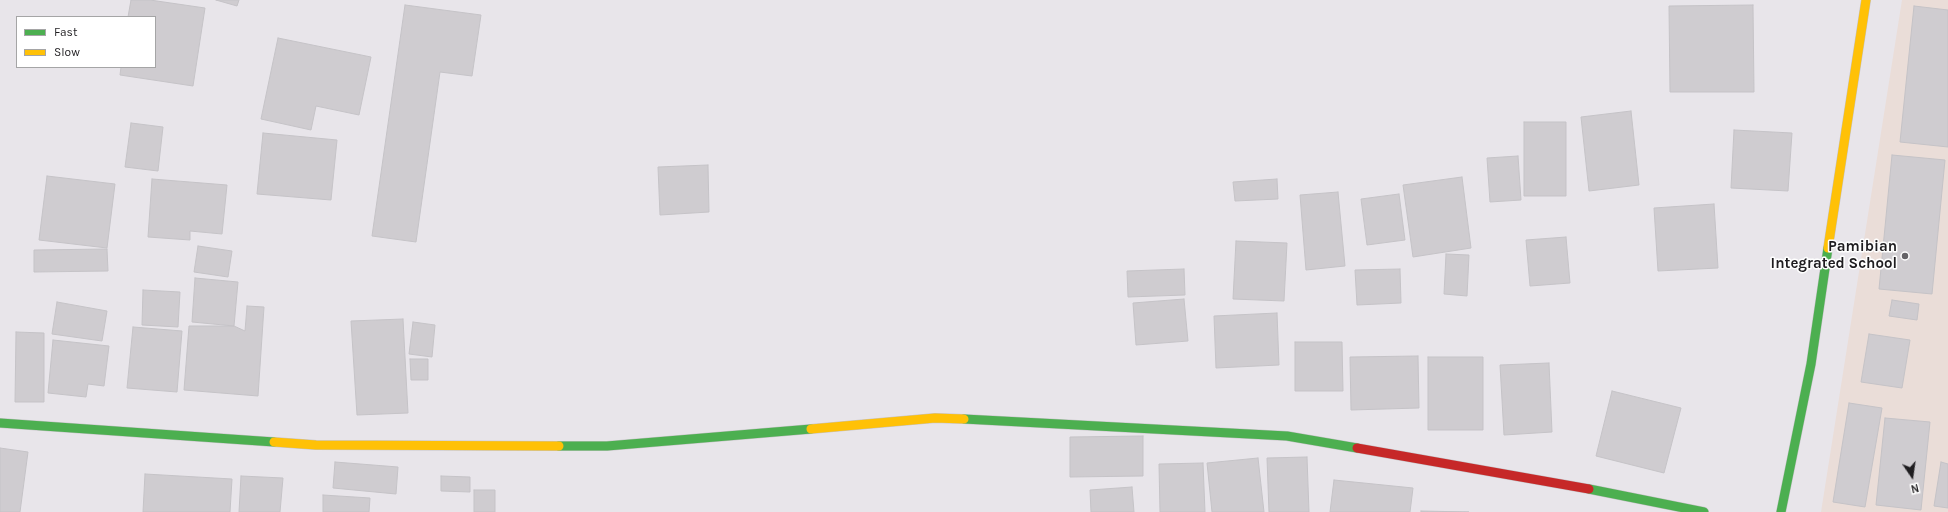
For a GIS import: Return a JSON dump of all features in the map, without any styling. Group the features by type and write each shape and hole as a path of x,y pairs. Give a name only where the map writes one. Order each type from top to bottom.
{"street":[{"path":"1781,512 1811,364 1866,0"},
{"path":"0,423 316,445 607,446 935,418 1287,436 1539,479 1704,512"}],"shaded area":[{"name":"Pamibian Integrated School","path":"1902,0 1948,0 1948,512 1821,512"}],"building":[{"path":"131,0 150,0 205,8 193,86 120,75 121,68 156,68 156,16 128,16"},
{"path":"216,0 239,0 237,6"},
{"path":"405,5 481,15 472,76 440,72 416,242 372,236"},
{"path":"1753,5 1754,92 1670,92 1669,6"},
{"path":"1914,6 1948,10 1948,147 1900,142"},
{"path":"278,38 371,57 359,115 316,106 311,130 261,119"},
{"path":"1631,111 1639,185 1589,191 1581,117"},
{"path":"1524,122 1566,122 1566,196 1524,196"},
{"path":"131,123 163,127 158,171 125,167"},
{"path":"1734,130 1792,133 1788,191 1731,188"},
{"path":"263,133 337,140 331,200 257,194"},
{"path":"1892,155 1945,160 1932,294 1879,289"},
{"path":"1518,156 1521,200 1490,202 1487,158"},
{"path":"708,165 709,212 660,215 658,167"},
{"path":"47,176 115,184 107,248 39,240"},
{"path":"1462,177 1471,248 1413,257 1403,185"},
{"path":"152,179 227,185 222,234 190,231 190,240 148,237"},
{"path":"1277,179 1278,199 1235,201 1233,182"},
{"path":"1338,192 1345,266 1306,270 1300,195"},
{"path":"1399,194 1405,240 1367,245 1361,199"},
{"path":"1714,204 1718,268 1658,271 1654,208"},
{"path":"1566,237 1570,283 1530,286 1526,240"},
{"path":"1236,241 1287,243 1284,301 1233,299"},
{"path":"198,246 232,251 228,277 194,272"},
{"path":"107,249 108,271 34,272 34,250"},
{"path":"1446,254 1469,255 1467,296 1444,294"},
{"path":"1184,269 1185,295 1128,297 1127,271"},
{"path":"1400,269 1401,303 1357,305 1355,270"},
{"path":"195,278 238,282 234,326 192,322"},
{"path":"143,290 180,292 178,327 142,325"},
{"path":"1184,299 1188,341 1136,345 1133,303"},
{"path":"1892,300 1919,304 1917,320 1889,316"},
{"path":"57,302 107,311 102,341 52,334"},
{"path":"247,306 264,307 258,396 184,390 189,326 234,326 245,331"},
{"path":"1277,313 1279,365 1216,368 1214,316"},
{"path":"403,319 408,413 357,415 351,321"},
{"path":"413,322 435,325 432,357 409,354"},
{"path":"133,327 182,331 177,392 127,388"},
{"path":"16,332 44,333 44,402 15,402"},
{"path":"1869,334 1910,340 1902,388 1861,382"},
{"path":"53,340 109,346 104,386 88,384 86,397 48,393"},
{"path":"1295,342 1342,342 1343,391 1295,391"},
{"path":"1418,356 1419,408 1351,410 1350,357"},
{"path":"1428,357 1483,357 1483,430 1428,430"},
{"path":"410,359 428,359 428,380 411,380"},
{"path":"1549,363 1552,432 1504,435 1500,365"},
{"path":"1612,391 1681,408 1664,473 1596,456"},
{"path":"1849,403 1882,408 1865,507 1833,502"},
{"path":"1885,418 1930,422 1921,510 1876,505"},
{"path":"1143,436 1143,476 1070,477 1070,437"},
{"path":"0,448 28,452 20,512 0,512"},
{"path":"1307,457 1309,512 1269,512 1267,458"},
{"path":"1258,458 1264,512 1212,512 1207,463"},
{"path":"335,462 398,467 396,494 333,488"},
{"path":"1941,462 1948,464 1948,508 1934,506"},
{"path":"1203,463 1205,512 1160,512 1159,464"},
{"path":"145,474 232,479 230,512 143,512"},
{"path":"241,476 283,478 280,512 239,512"},
{"path":"441,476 470,477 470,492 441,491"},
{"path":"1334,480 1413,488 1410,512 1330,512"},
{"path":"1132,487 1134,512 1091,512 1090,490"},
{"path":"474,490 495,490 495,512 474,512"},
{"path":"323,495 370,498 369,512 323,512"},
{"path":"1421,511 1469,512 1421,512"}],"traffic: fast":[{"path":"1781,512 1811,364 1828,248"},
{"path":"964,419 1287,436 1357,448"},
{"path":"0,423 274,442"},
{"path":"559,446 607,446 811,429"},
{"path":"1589,489 1704,512"}],"traffic: slow":[{"path":"1828,248 1866,0"},
{"path":"811,429 935,418 964,419"},
{"path":"274,442 316,445 559,446"}],"traffic: jam":[{"path":"1357,448 1589,489"}],"place":[{"name":"Pamibian Integrated School","path":"1905,256"}]}
